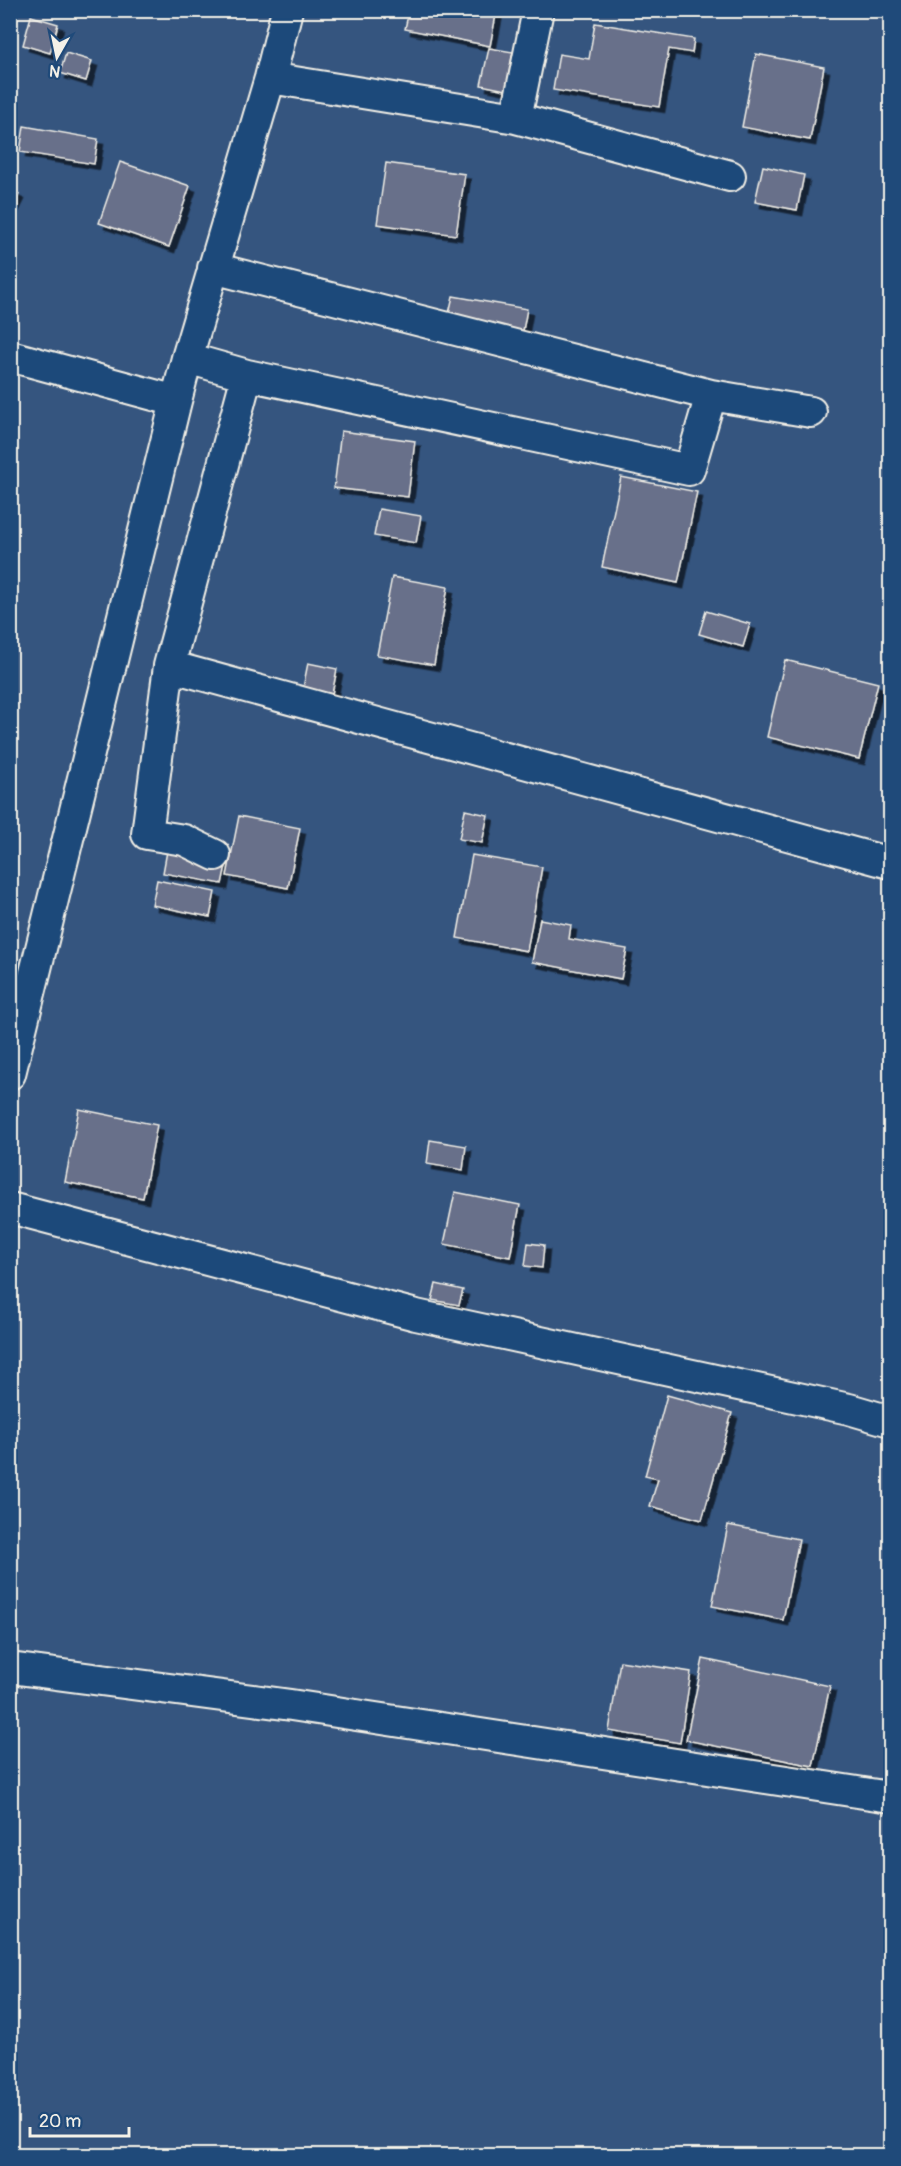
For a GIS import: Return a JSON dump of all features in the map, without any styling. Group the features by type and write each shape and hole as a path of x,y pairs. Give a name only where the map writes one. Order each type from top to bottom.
{"street":[{"path":"10,1074 187,358 270,78 287,10"},
{"path":"516,118 538,10"},
{"path":"270,78 516,118 730,176"},
{"path":"213,268 711,395 812,412"},
{"path":"10,356 176,401"},
{"path":"187,358 247,375 688,470 711,395"},
{"path":"215,855 184,840 147,834 169,666 247,375"},
{"path":"169,666 891,863"},
{"path":"10,1208 416,1315 891,1420"},
{"path":"10,1668 291,1705 891,1797"}],"building":[{"path":"409,10 497,10 490,46 405,29"},
{"path":"31,16 58,24 50,53 23,45"},
{"path":"595,23 694,39 692,53 669,49 659,107 553,90 559,54 589,59"},
{"path":"489,48 513,52 506,90 481,85"},
{"path":"66,53 92,61 86,81 60,73"},
{"path":"756,54 824,67 810,140 742,127"},
{"path":"24,126 98,139 94,164 20,152"},
{"path":"120,162 190,186 169,247 99,223"},
{"path":"386,163 465,174 456,235 377,224"},
{"path":"763,166 804,175 797,210 755,202"},
{"path":"10,190 19,194 10,212"},
{"path":"453,296 527,309 522,336 447,322"},
{"path":"341,431 415,441 408,497 334,488"},
{"path":"621,477 697,492 678,583 602,567"},
{"path":"379,509 421,516 416,543 374,536"},
{"path":"392,577 448,587 434,665 377,655"},
{"path":"706,611 750,624 743,647 699,634"},
{"path":"785,660 878,683 859,759 767,737"},
{"path":"308,663 337,669 332,694 303,688"},
{"path":"465,810 488,815 482,843 459,839"},
{"path":"239,816 300,828 288,888 227,876"},
{"path":"167,851 227,861 222,884 163,873"},
{"path":"472,855 542,867 527,951 457,938"},
{"path":"157,880 215,892 210,917 152,905"},
{"path":"540,919 571,925 569,939 627,949 621,979 532,962"},
{"path":"79,1109 157,1125 143,1198 65,1182"},
{"path":"430,1140 466,1146 463,1170 427,1164"},
{"path":"455,1192 520,1205 510,1257 444,1244"},
{"path":"528,1243 544,1245 542,1268 525,1266"},
{"path":"436,1284 463,1290 459,1305 432,1300"},
{"path":"667,1395 732,1413 702,1520 650,1506 658,1479 645,1476"},
{"path":"728,1525 799,1539 783,1620 712,1606"},
{"path":"703,1659 830,1686 813,1766 686,1740"},
{"path":"620,1661 691,1672 680,1743 609,1731"}]}
